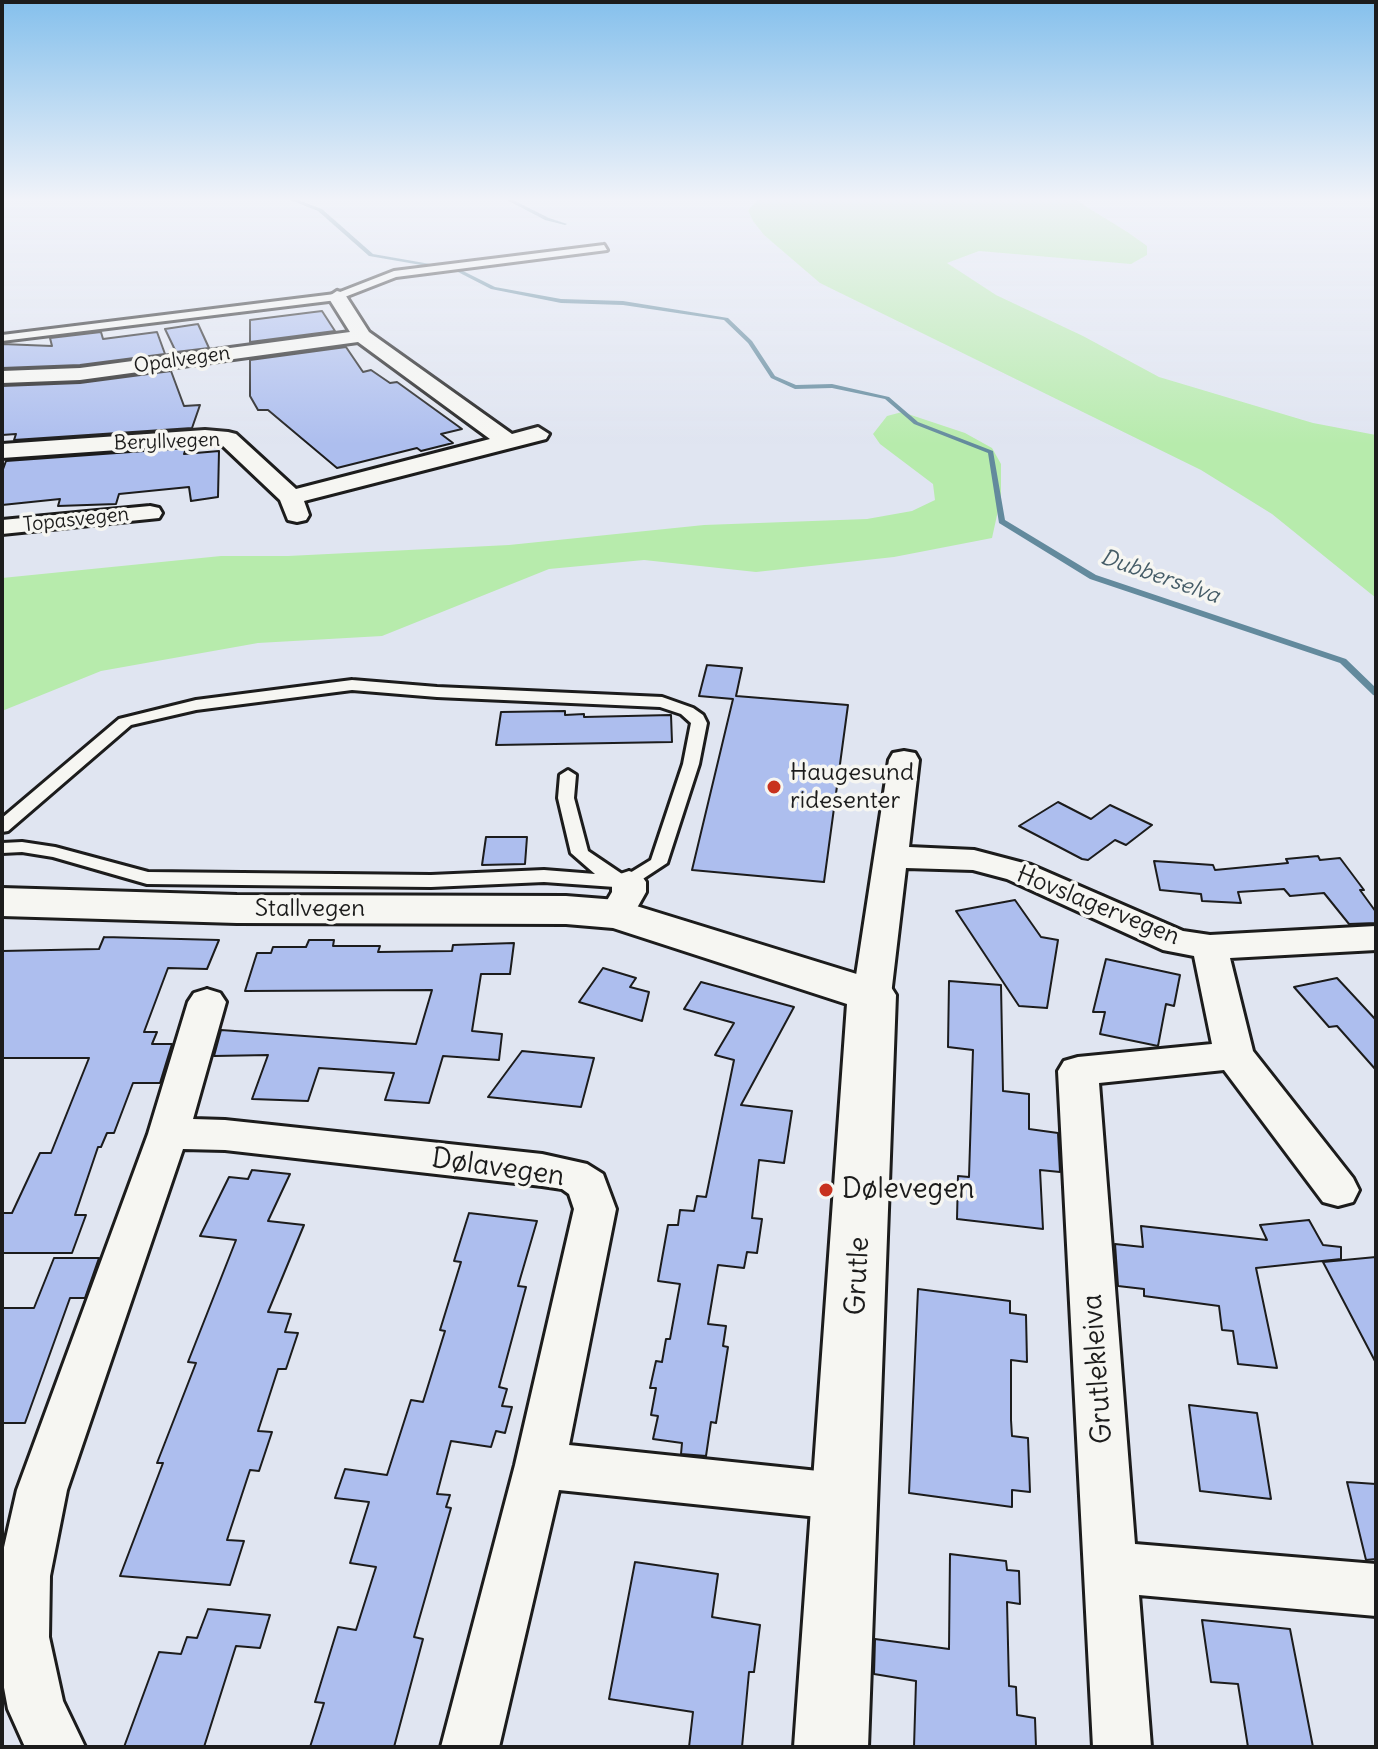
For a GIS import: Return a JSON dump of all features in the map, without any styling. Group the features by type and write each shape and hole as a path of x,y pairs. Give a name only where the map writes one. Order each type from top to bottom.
{"street":[{"path":"337,297 362,336 507,441 538,434"},
{"name":"Opalvegen","path":"2,377 80,374 362,336"},
{"name":"Beryllvegen","path":"2,451 205,437 228,439 294,506 507,441"},
{"name":"Topasvegen","path":"2,527 150,513"},
{"name":"Grutle","path":"831,1747 872,995 904,760"},
{"name":"Hovslagervegen","path":"892,857 974,860 1019,872 1176,942 1210,947 1376,938"},
{"name":"Stallvegen","path":"2,902 237,909 566,910 623,898 872,995"},
{"name":"Hovslagervegen","path":"1210,947 1234,1055 1338,1190"},
{"path":"56,1747 36,1709 22,1637 24,1576 42,1490 168,1134 207,1002"},
{"name":"Grutlekleiva","path":"1122,1747 1078,1071 1234,1055"},
{"name":"Dølavegen","path":"168,1134 225,1135 542,1170 572,1175 588,1185 595,1209 540,1465 470,1747"},
{"path":"540,1465 847,1497"},
{"path":"1111,1567 1376,1590"}],"lane":[{"path":"2,338 337,297 372,281"},
{"path":"2,827 125,722 196,705 352,685 668,703 697,718 691,764 658,863 623,898"},
{"path":"568,775 566,798 580,853 599,869 623,898"},
{"path":"2,848 22,847 55,852 147,878 317,877 431,881 544,876 623,898"}],"green space":[{"path":"817,281 974,281 996,295 1083,336 1159,377 1313,423 1376,435 1376,598 1272,514 1201,470"},
{"path":"902,412 965,433 992,448 1001,464 1001,497 992,538 894,557 756,572 644,560 549,569 382,636 258,643 101,671 2,711 2,578 221,556 288,556 509,545 704,525 867,519 912,511 935,500 933,484 880,444 873,434 887,416"}],"building":[{"path":"322,311 335,331 250,342 250,320"},
{"path":"198,324 209,348 176,352 165,329"},
{"path":"101,332 103,339 157,332 165,354 80,365 2,368 2,344 52,346 50,338"},
{"path":"346,347 363,372 371,370 390,383 397,382 462,429 441,434 453,443 421,451 417,448 337,468 268,410 258,410 250,396 250,360"},
{"path":"171,371 184,406 200,405 192,428 14,440 16,434 2,435 2,386 80,383"},
{"path":"186,448 184,454 219,451 218,497 191,501 189,487 119,494 116,504 58,506 60,499 2,505 2,472 6,461"},
{"name":"Haugesund ridesenter","path":"707,665 742,668 736,696 848,705 824,882 692,870 733,699 699,696"},
{"path":"565,711 565,715 584,714 584,717 671,715 672,742 496,745 501,712"},
{"path":"1058,802 1091,819 1110,805 1152,825 1126,845 1115,840 1088,860 1082,859 1019,826"},
{"path":"486,837 527,837 525,864 482,865"},
{"path":"1318,856 1320,860 1340,858 1364,890 1360,890 1376,912 1376,923 1349,924 1324,893 1290,896 1284,889 1238,892 1241,903 1202,901 1201,894 1160,890 1154,861 1213,865 1215,870 1288,863 1286,859"},
{"path":"1015,900 1041,937 1058,940 1047,1008 1019,1006 956,911"},
{"path":"104,937 219,940 207,969 168,968 144,1032 157,1032 152,1044 172,1044 160,1083 133,1083 114,1133 107,1133 101,1147 98,1147 75,1215 86,1215 72,1253 2,1253 2,1213 12,1213 40,1153 51,1153 89,1058 2,1058 2,951 99,949"},
{"path":"309,940 334,940 333,946 380,946 378,952 452,951 453,945 514,943 510,974 481,974 472,1031 502,1034 499,1060 443,1056 429,1103 385,1100 394,1073 319,1068 308,1101 252,1099 268,1055 214,1056 221,1030 416,1044 432,990 245,991 257,953 271,953 273,947 306,947"},
{"path":"1106,959 1180,975 1174,1006 1166,1004 1158,1046 1100,1034 1105,1012 1093,1012"},
{"path":"603,968 636,978 630,987 649,992 642,1021 579,1002"},
{"path":"1337,978 1376,1020 1376,1070 1337,1026 1329,1027 1294,987"},
{"path":"949,981 1001,985 1003,1091 1029,1094 1029,1129 1058,1133 1060,1172 1040,1170 1043,1229 957,1219 958,1176 969,1177 973,1050 948,1047"},
{"path":"701,982 794,1007 741,1105 792,1111 784,1163 759,1160 752,1218 762,1219 757,1253 747,1252 744,1268 718,1265 708,1324 726,1326 723,1346 728,1347 716,1423 711,1422 706,1456 681,1454 682,1443 653,1439 658,1416 651,1415 656,1388 650,1388 656,1361 662,1362 666,1339 670,1339 680,1284 658,1281 668,1225 678,1225 680,1210 694,1211 697,1196 706,1197 734,1060 715,1055 734,1023 684,1009"},
{"path":"522,1051 594,1058 581,1107 488,1097"},
{"path":"252,1170 290,1174 268,1221 304,1225 268,1312 291,1314 285,1332 298,1333 286,1369 278,1369 258,1431 272,1432 259,1471 250,1470 227,1540 244,1541 230,1585 120,1576 163,1463 157,1463 196,1363 188,1362 236,1240 200,1236 229,1177 248,1179"},
{"path":"469,1213 537,1221 518,1286 526,1287 499,1387 507,1389 502,1406 512,1407 505,1433 496,1431 491,1447 451,1441 437,1494 450,1495 446,1507 451,1508 414,1637 423,1639 394,1747 310,1747 324,1703 315,1702 338,1627 356,1630 376,1567 350,1563 369,1502 335,1498 345,1469 387,1475 411,1400 423,1402 445,1331 440,1330 461,1262 454,1261"},
{"path":"1309,1220 1323,1245 1341,1247 1341,1259 1256,1268 1277,1368 1238,1364 1233,1331 1222,1330 1219,1306 1144,1296 1144,1289 1118,1286 1115,1244 1143,1247 1141,1226 1267,1240 1260,1225"},
{"path":"1376,1257 1376,1363 1323,1262"},
{"path":"54,1258 99,1258 85,1298 70,1298 25,1423 2,1423 2,1308 34,1308"},
{"path":"918,1289 1010,1301 1010,1313 1026,1315 1027,1362 1011,1360 1011,1420 1012,1436 1028,1438 1030,1492 1012,1490 1012,1507 909,1493"},
{"path":"1189,1405 1257,1413 1271,1499 1200,1491"},
{"path":"1347,1482 1376,1484 1376,1559 1366,1560"},
{"path":"950,1554 1006,1561 1007,1570 1019,1571 1020,1604 1007,1602 1009,1686 1016,1687 1017,1715 1035,1718 1036,1747 914,1747 916,1681 874,1674 875,1639 949,1649"},
{"path":"635,1562 718,1574 712,1617 760,1625 754,1672 749,1672 742,1747 689,1747 693,1712 609,1699"},
{"path":"208,1609 270,1615 260,1648 236,1646 204,1747 124,1747 159,1652 181,1654 187,1637 197,1638"},
{"path":"1202,1620 1290,1629 1313,1747 1248,1747 1238,1684 1211,1682"}],"waterway":[{"name":"Dubberselva","path":"478,281 493,288 561,301 623,303 726,319 750,342 773,377 795,387 832,386 887,398 916,423 991,452 1002,521 1093,577 1343,661 1376,693"}],"place":[{"name":"Haugesund ridesenter","path":"774,787"},
{"name":"Dølevegen","path":"826,1190"}]}
